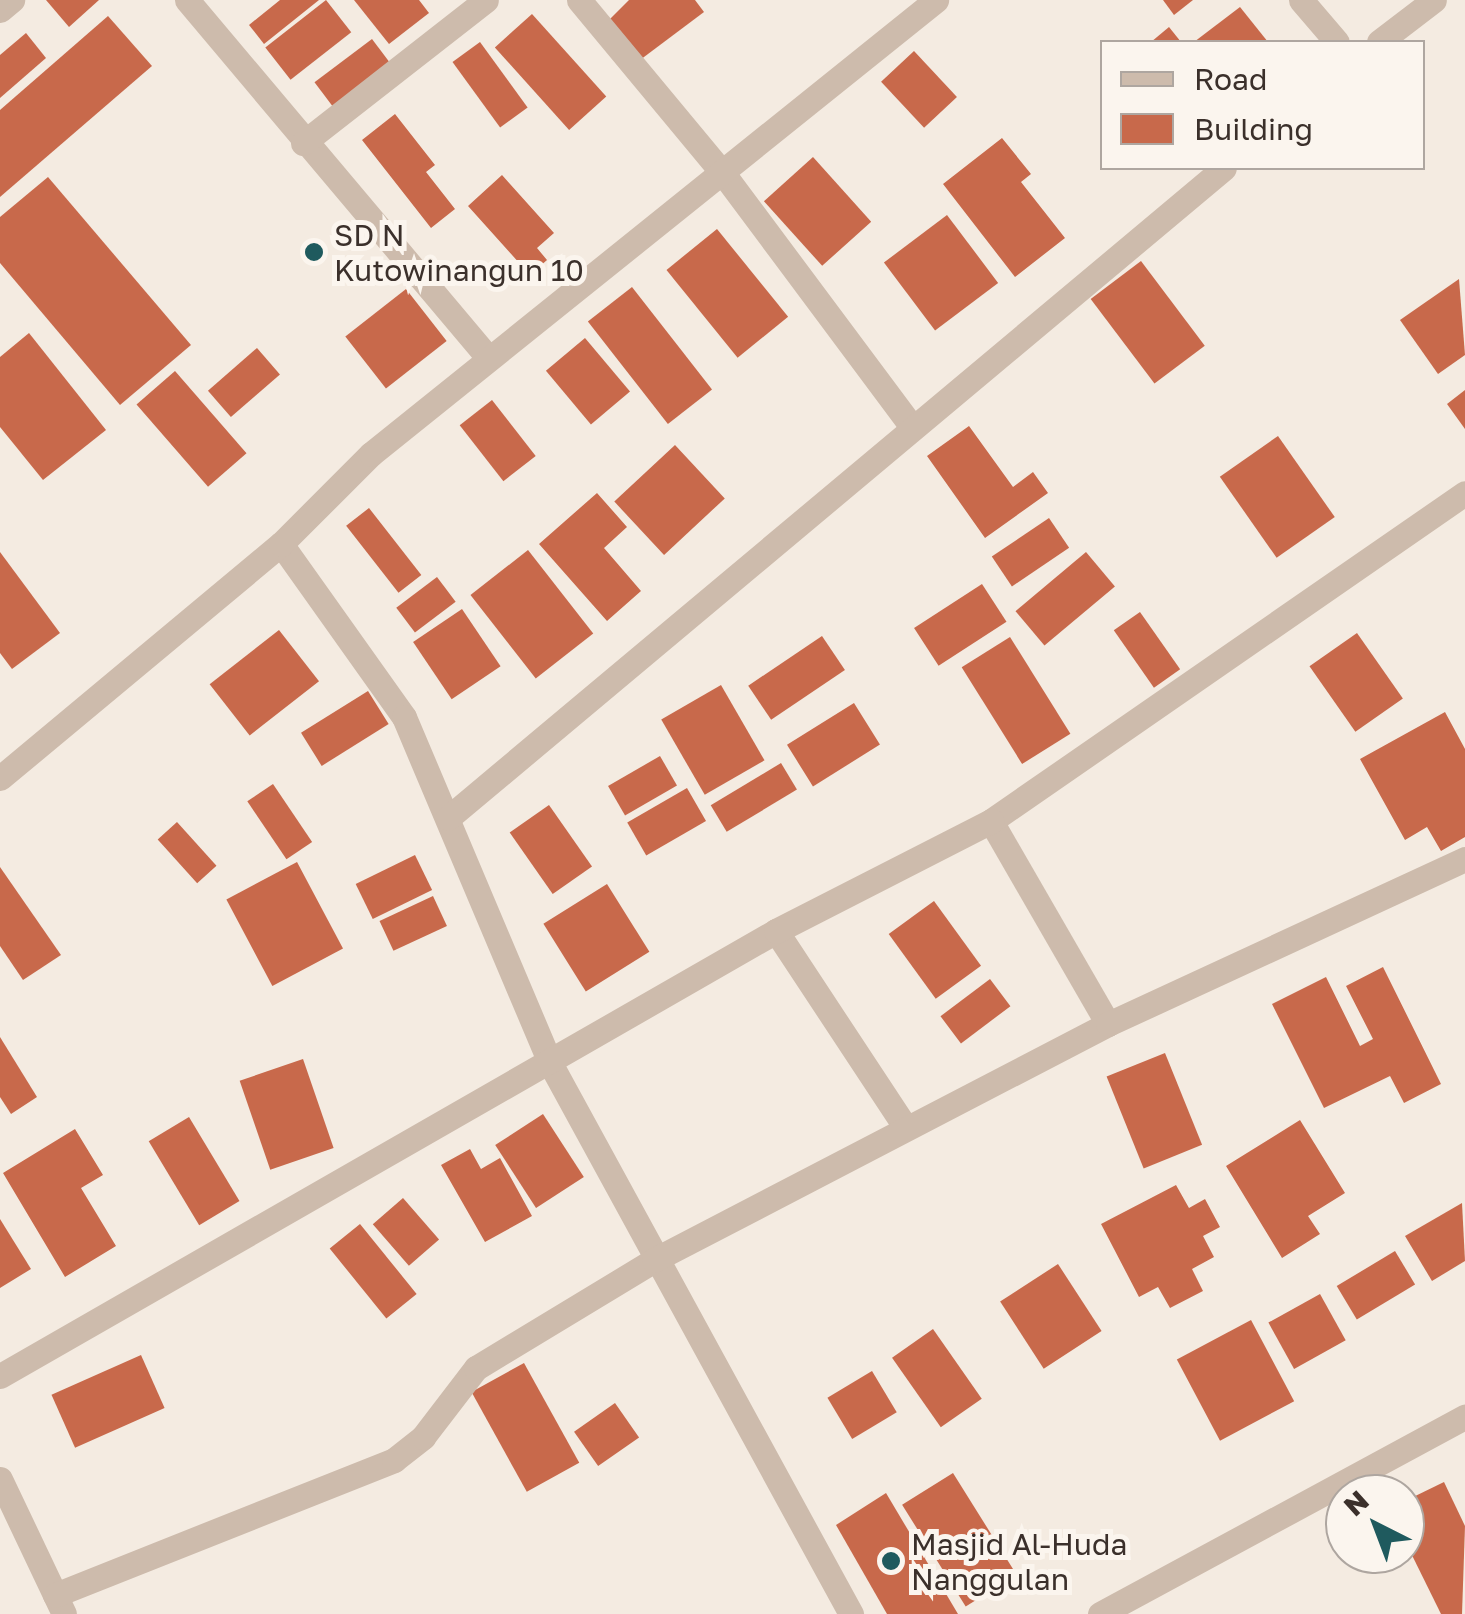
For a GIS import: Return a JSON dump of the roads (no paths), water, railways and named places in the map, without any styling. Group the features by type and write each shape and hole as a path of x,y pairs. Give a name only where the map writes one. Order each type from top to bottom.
{"street":[{"path":"0,10 12,0"},
{"path":"186,0 488,358"},
{"path":"303,143 486,0"},
{"path":"579,0 725,176 910,424"},
{"path":"0,778 281,544 371,454 488,358 725,176 936,0"},
{"path":"1301,0 1335,40"},
{"path":"1382,40 1434,0"},
{"path":"448,818 910,424 1222,170"},
{"path":"0,1376 776,931 991,821 1465,493"},
{"path":"281,544 377,670 448,818 550,1063 654,1260 851,1614"},
{"path":"991,821 1108,1024"},
{"path":"0,1479 59,1604 394,1460 423,1437 476,1368 654,1260 904,1125 1108,1024 1465,859"},
{"path":"776,931 904,1125"},
{"path":"1100,1614 1465,1418"}],"place":[{"name":"SD N Kutowinangun 10","path":"314,252"},
{"name":"Masjid Al-Huda Nanggulan","path":"891,1561"}]}
